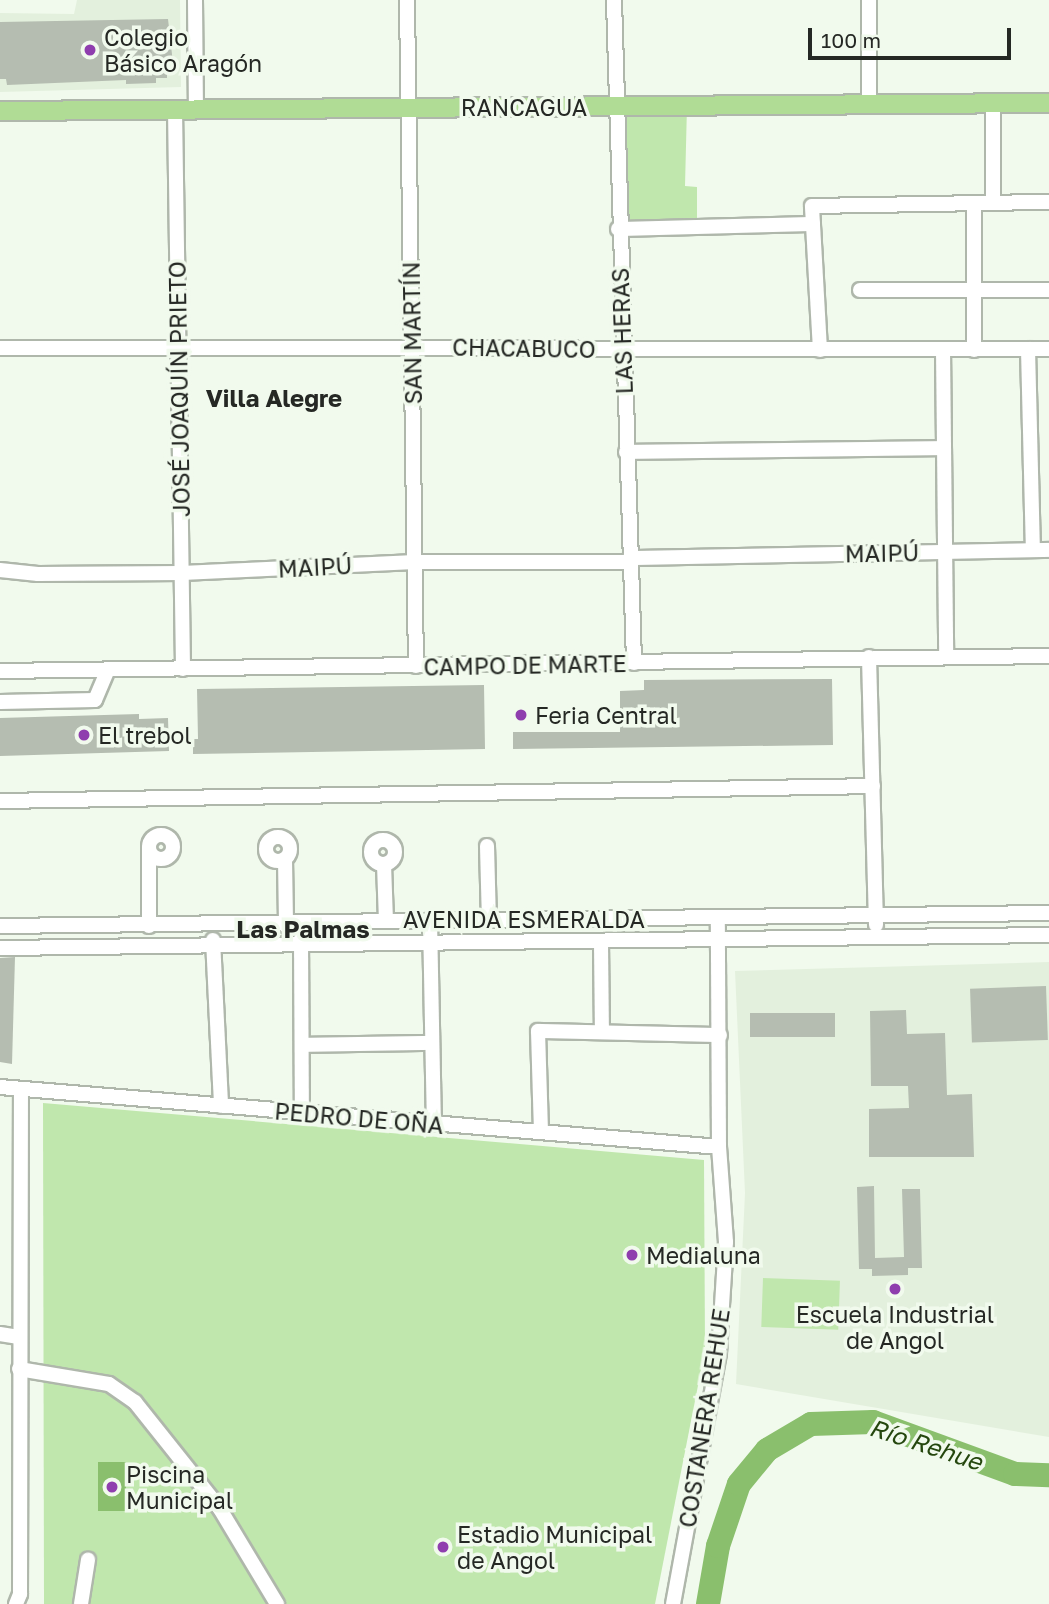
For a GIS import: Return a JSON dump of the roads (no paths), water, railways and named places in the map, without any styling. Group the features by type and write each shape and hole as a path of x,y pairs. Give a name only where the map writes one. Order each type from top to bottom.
{"main road":[{"name":"RANCAGUA","path":"0,111 1049,103"}],"street":[{"path":"195,0 196,109"},
{"name":"SAN MARTÍN","path":"408,0 416,667"},
{"name":"LAS HERAS","path":"614,0 614,106 634,663"},
{"path":"869,0 869,104"},
{"path":"993,103 993,203"},
{"name":"JOSÉ JOAQUÍN PRIETO","path":"175,109 183,668"},
{"path":"820,350 812,206 1049,202"},
{"path":"974,203 974,350"},
{"path":"618,229 813,224"},
{"path":"860,290 1049,290"},
{"name":"CHACABUCO","path":"0,348 178,345 1049,349"},
{"path":"943,349 946,657"},
{"path":"1028,349 1034,550"},
{"path":"626,452 943,448"},
{"name":"MAIPÚ","path":"0,570 38,575 181,573 415,562 1049,550"},
{"name":"CAMPO DE MARTE","path":"0,671 1049,656"},
{"path":"869,657 877,938"},
{"path":"0,702 95,700 108,670"},
{"path":"0,801 873,786"},
{"path":"487,846 489,920"},
{"path":"149,848 149,926"},
{"path":"285,859 293,926 301,946 302,1113"},
{"path":"384,864 386,920"},
{"name":"AVENIDA ESMERALDA","path":"0,926 293,926 386,920 876,917 1049,913"},
{"name":"COSTANERA REHUE","path":"673,1604 719,1353 726,1242 719,1147 720,1035 715,943 718,918"},
{"path":"581,944 582,919"},
{"path":"602,1032 609,943 617,919"},
{"path":"430,920 434,1124"},
{"path":"212,926 221,1106"},
{"name":"AVENIDA ESMERALDA","path":"0,948 715,943 1049,936"},
{"path":"541,1132 538,1031 720,1035"},
{"path":"302,1045 431,1043"},
{"name":"PEDRO DE OÑA","path":"0,1087 719,1147"},
{"path":"16,1604 20,1594 21,1090"},
{"path":"0,1334 19,1338"},
{"path":"19,1368 109,1384 135,1402 214,1500 277,1604"},
{"path":"81,1604 88,1560"}],"waterway":[{"name":"Río Rehue","path":"708,1604 718,1546 739,1484 767,1450 811,1424 873,1422 1015,1474 1049,1475"}],"place":[{"name":"Colegio Básico Aragón","path":"90,50"},
{"name":"Feria Central","path":"521,715"},
{"name":"El trebol","path":"84,735"},
{"name":"Medialuna","path":"632,1255"},
{"name":"Escuela Industrial de Angol","path":"895,1289"},
{"name":"Piscina Municipal","path":"112,1487"},
{"name":"Estadio Municipal de Angol","path":"443,1547"}],"district":[{"name":"Villa Alegre","path":"274,398"},
{"name":"Las Palmas","path":"303,929"}]}
